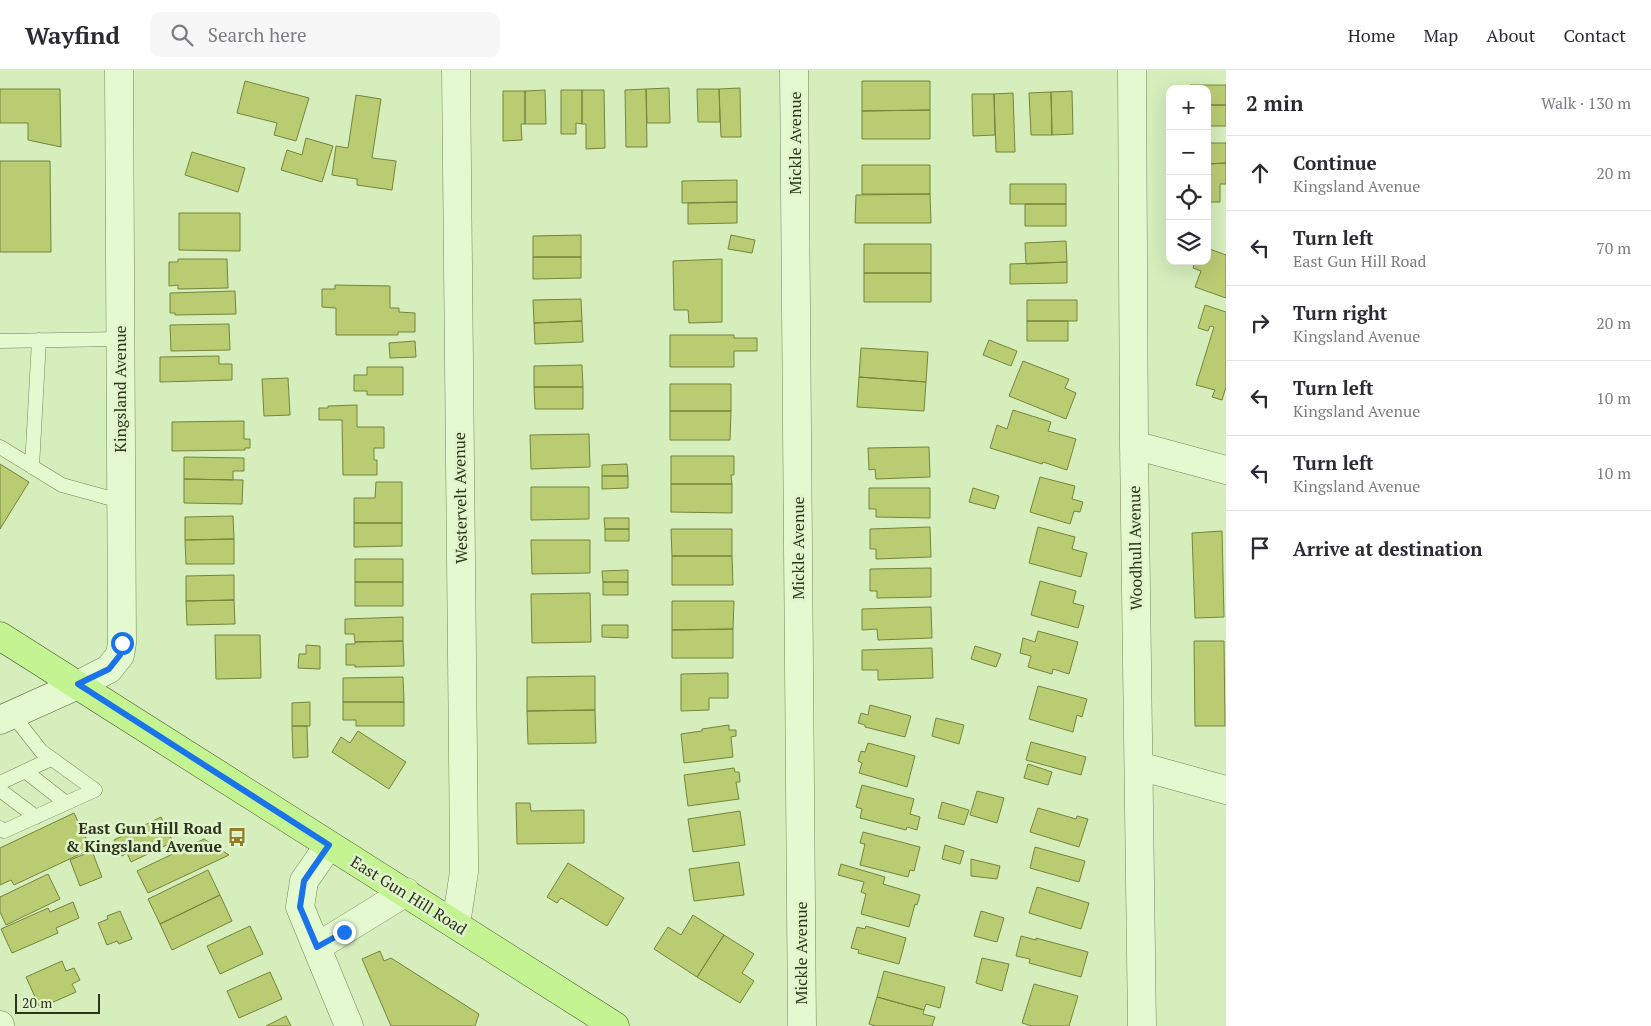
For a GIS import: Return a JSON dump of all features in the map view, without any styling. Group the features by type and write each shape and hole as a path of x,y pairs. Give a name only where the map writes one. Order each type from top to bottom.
{"main road":[{"name":"East Gun Hill Road","path":"0,636 615,1026"}],"street":[{"name":"Kingsland Avenue","path":"6,717 109,669 120,655 122,631 118,70"},
{"name":"Westervelt Avenue","path":"456,70 464,854 464,872 456,924"},
{"name":"Mickle Avenue","path":"794,70 802,1026"},
{"name":"Woodhull Avenue","path":"1132,70 1134,445 1142,1026"},
{"path":"1134,445 1226,470"},
{"path":"1139,766 1226,790"},
{"path":"329,845 304,881 300,907 349,1026"},
{"path":"317,947 406,892"}],"lane":[{"path":"32,466 39,340"},
{"path":"0,341 120,340"},
{"path":"0,447 62,485 120,501"},
{"path":"0,828 4,831 95,790 41,751 6,717"},
{"path":"0,783 51,759"},
{"path":"25,771 66,803"},
{"path":"0,790 36,817"}],"building":[{"path":"245,81 309,98 296,141 274,135 277,123 237,113"},
{"path":"862,81 930,81 930,110 862,111"},
{"path":"1211,85 1226,85 1226,105 1211,105"},
{"path":"669,88 670,123 647,123 646,89"},
{"path":"740,88 741,137 721,137 719,89"},
{"path":"0,89 60,89 61,147 28,140 28,123 0,123"},
{"path":"646,89 647,147 626,147 625,90"},
{"path":"697,89 719,89 720,122 698,122"},
{"path":"545,90 546,124 525,124 525,91"},
{"path":"561,90 582,90 582,124 576,123 576,134 561,134"},
{"path":"582,90 604,90 605,148 586,149 586,124 582,124"},
{"path":"503,91 525,91 525,124 521,124 522,140 503,141"},
{"path":"1072,91 1073,134 1052,135 1051,92"},
{"path":"1051,92 1052,135 1031,135 1029,93"},
{"path":"1013,93 1015,152 996,152 994,94"},
{"path":"972,94 994,94 995,135 973,136"},
{"path":"356,95 381,99 372,158 396,161 392,190 357,185 357,179 332,175 336,146 348,148"},
{"path":"1211,105 1226,105 1226,126 1211,126"},
{"path":"930,110 930,139 862,139 862,111"},
{"path":"306,138 333,146 322,182 281,170 287,150 302,155"},
{"path":"1211,143 1226,143 1226,163 1211,164"},
{"path":"192,152 245,168 238,192 185,175"},
{"path":"0,161 50,161 51,252 0,252"},
{"path":"1226,163 1226,184 1220,184 1220,202 1211,202 1211,164"},
{"path":"862,165 930,165 930,194 862,194"},
{"path":"737,180 737,202 682,203 682,181"},
{"path":"1010,184 1066,184 1066,204 1010,204"},
{"path":"930,194 931,223 855,223 856,195"},
{"path":"737,202 737,223 688,224 688,203"},
{"path":"1025,204 1066,204 1066,226 1025,226"},
{"path":"179,213 240,213 240,251 179,250"},
{"path":"581,235 581,257 533,257 533,236"},
{"path":"731,235 755,240 752,253 728,249"},
{"path":"1066,241 1067,262 1026,264 1025,243"},
{"path":"864,244 931,244 931,273 864,273"},
{"path":"1211,249 1226,255 1226,298 1195,287 1201,271 1193,268 1194,265 1211,265"},
{"path":"533,257 581,257 581,278 533,279"},
{"path":"178,259 227,259 228,288 178,289 178,285 169,286 169,262 178,262"},
{"path":"722,259 722,322 689,323 688,310 674,310 673,261"},
{"path":"1067,262 1067,283 1010,284 1010,264"},
{"path":"864,273 931,273 931,302 864,302"},
{"path":"335,285 390,286 390,308 399,308 399,312 415,313 415,332 398,332 398,335 336,335 336,308 322,307 322,289 335,289"},
{"path":"235,291 236,314 175,315 175,313 170,313 170,293"},
{"path":"581,299 582,321 534,323 533,300"},
{"path":"1027,300 1077,300 1077,321 1027,321"},
{"path":"1205,305 1226,312 1226,387 1222,400 1212,397 1215,390 1196,385 1214,327 1210,326 1208,331 1198,328"},
{"path":"582,321 583,342 535,344 534,323"},
{"path":"1027,321 1068,321 1068,341 1027,341"},
{"path":"229,324 230,350 171,351 170,325"},
{"path":"670,335 734,335 734,338 757,338 757,351 734,351 734,367 670,367"},
{"path":"989,340 1017,351 1011,366 983,355"},
{"path":"415,341 416,357 390,358 389,343"},
{"path":"861,348 928,352 926,382 859,377"},
{"path":"219,356 219,364 232,364 232,380 160,382 160,357"},
{"path":"1023,361 1069,379 1065,388 1076,393 1066,419 1009,396"},
{"path":"582,365 583,387 534,387 534,366"},
{"path":"367,367 403,367 403,395 367,395 367,391 354,391 354,375 367,375"},
{"path":"859,377 926,382 924,411 857,407"},
{"path":"288,378 290,415 264,416 262,379"},
{"path":"670,384 731,384 731,411 670,411"},
{"path":"534,387 583,387 583,409 535,409"},
{"path":"357,405 357,427 384,427 384,448 374,448 374,460 377,460 377,475 343,475 342,420 319,420 319,408"},
{"path":"1013,410 1051,422 1048,431 1076,439 1067,470 990,448 997,425 1007,429"},
{"path":"670,411 731,411 730,440 670,440"},
{"path":"244,421 244,439 250,439 250,448 245,448 245,450 172,451 172,422"},
{"path":"589,434 590,467 531,469 530,435"},
{"path":"929,447 930,477 876,479 875,469 869,470 868,448"},
{"path":"671,456 734,456 734,475 731,475 732,484 671,484"},
{"path":"184,457 244,458 244,471 233,471 233,480 184,479"},
{"path":"0,464 29,482 0,529"},
{"path":"627,464 628,476 602,476 602,465"},
{"path":"602,476 628,476 628,488 602,489"},
{"path":"1040,477 1075,486 1072,499 1083,502 1080,512 1074,511 1070,524 1030,512"},
{"path":"184,479 243,480 242,504 184,503"},
{"path":"376,482 402,482 402,523 354,523 354,498 375,498"},
{"path":"671,484 732,484 732,513 671,512"},
{"path":"531,487 589,487 589,519 531,520"},
{"path":"869,488 930,488 930,518 876,517 876,509 869,509"},
{"path":"973,488 999,496 995,509 969,502"},
{"path":"233,516 234,539 185,540 185,517"},
{"path":"604,518 629,518 629,529 605,529"},
{"path":"354,523 402,523 402,546 354,547"},
{"path":"930,527 931,557 876,559 876,549 870,549 870,529"},
{"path":"1038,527 1075,537 1072,549 1087,553 1081,577 1029,563"},
{"path":"605,529 629,529 629,541 605,541"},
{"path":"671,529 732,529 732,556 672,556"},
{"path":"1222,531 1224,617 1195,618 1192,533"},
{"path":"234,539 234,564 186,564 185,540"},
{"path":"531,540 590,540 590,573 532,574"},
{"path":"672,556 732,556 733,585 672,585"},
{"path":"355,559 403,559 403,582 355,582"},
{"path":"931,568 931,597 877,598 877,591 870,591 870,569"},
{"path":"628,570 628,582 603,582 602,571"},
{"path":"234,575 234,600 186,601 186,576"},
{"path":"1040,581 1076,591 1073,603 1084,606 1078,628 1031,615"},
{"path":"355,582 403,582 403,606 355,606"},
{"path":"603,582 628,582 628,595 603,595"},
{"path":"590,593 591,642 532,643 531,594"},
{"path":"234,600 235,624 187,625 186,601"},
{"path":"672,601 734,601 733,629 672,630"},
{"path":"931,607 932,638 878,640 877,629 862,630 862,609"},
{"path":"403,617 403,641 355,642 354,634 345,634 345,619"},
{"path":"602,625 628,625 628,638 602,637"},
{"path":"733,629 733,658 672,658 672,630"},
{"path":"1038,631 1078,642 1069,674 1053,669 1052,674 1028,667 1031,656 1020,653 1023,638 1035,642"},
{"path":"215,635 260,635 261,678 216,679"},
{"path":"403,641 404,666 355,667 355,665 346,665 346,644 355,644 355,642"},
{"path":"1194,641 1224,641 1225,726 1195,726"},
{"path":"306,645 320,646 320,669 298,668 299,654 306,654"},
{"path":"975,646 1001,654 996,667 971,659"},
{"path":"932,648 933,678 878,680 878,670 862,670 862,650"},
{"path":"728,673 728,698 709,698 709,710 681,711 681,674"},
{"path":"595,676 595,710 527,711 527,677"},
{"path":"403,677 404,702 343,702 343,678"},
{"path":"1038,686 1087,699 1082,717 1077,715 1073,732 1029,719"},
{"path":"310,702 310,726 292,726 292,703"},
{"path":"343,702 404,702 404,726 356,726 356,720 343,720"},
{"path":"870,705 911,716 905,737 865,727 865,725 858,723 861,713 868,715"},
{"path":"595,710 596,743 528,744 527,711"},
{"path":"936,718 964,725 959,744 932,736"},
{"path":"729,725 729,730 736,730 736,736 731,737 733,757 684,763 681,734"},
{"path":"292,726 307,726 308,757 293,758"},
{"path":"358,731 406,762 389,789 332,752 341,737 350,743"},
{"path":"1031,742 1086,757 1081,775 1026,760"},
{"path":"868,743 915,756 907,787 859,773 862,763 858,761 861,751 865,752"},
{"path":"1028,764 1052,772 1048,785 1024,778"},
{"path":"734,768 735,772 739,772 740,782 736,782 739,799 688,806 684,775"},
{"path":"862,785 914,799 910,814 920,817 917,830 907,827 906,830 860,818 862,809 856,807"},
{"path":"977,791 1004,798 997,823 970,815"},
{"path":"942,802 969,810 964,825 938,818"},
{"path":"516,803 530,803 531,811 584,810 584,843 517,844"},
{"path":"1038,808 1076,819 1077,816 1088,819 1079,847 1030,832"},
{"path":"740,811 745,845 693,852 688,819"},
{"path":"74,813 91,849 14,885 11,880 0,885 0,848"},
{"path":"161,817 173,842 131,862 127,853 122,856 114,840"},
{"path":"863,832 920,847 914,871 910,870 908,877 860,865 865,844 860,843"},
{"path":"204,839 229,855 148,893 137,871"},
{"path":"945,845 964,851 960,864 942,859"},
{"path":"1035,847 1085,861 1079,882 1030,868"},
{"path":"92,851 102,877 80,886 70,860"},
{"path":"971,859 1000,866 997,879 971,876"},
{"path":"739,862 744,895 694,901 689,869"},
{"path":"568,863 624,898 607,926 561,898 557,903 547,897"},
{"path":"841,864 885,877 883,884 920,895 917,905 915,904 909,927 861,914 866,894 861,892 864,882 838,875"},
{"path":"208,870 220,895 160,924 148,899"},
{"path":"48,874 60,899 6,925 0,912 0,897"},
{"path":"1037,887 1089,903 1081,929 1029,913"},
{"path":"220,895 232,921 172,950 160,924"},
{"path":"73,902 79,918 56,928 58,933 12,953 1,929 48,908 50,912"},
{"path":"120,911 132,939 119,944 117,941 107,945 98,923 108,919 107,916"},
{"path":"981,911 1004,918 997,942 974,936"},
{"path":"693,915 724,935 697,977 654,949 668,927 681,935"},
{"path":"250,926 263,954 220,974 207,946"},
{"path":"866,926 906,938 899,964 858,953 859,950 851,948 857,927 865,929"},
{"path":"724,935 754,954 742,973 754,981 740,1003 697,977"},
{"path":"1021,936 1036,940 1036,938 1088,952 1081,977 1029,963 1030,959 1016,956"},
{"path":"380,951 384,961 391,958 479,1014 475,1026 391,1026 362,959"},
{"path":"982,958 1009,964 1002,991 976,983"},
{"path":"62,961 66,971 74,968 80,980 72,984 76,992 40,1008 26,977"},
{"path":"884,971 945,987 940,1008 926,1004 924,1010 877,997"},
{"path":"270,972 282,999 239,1018 227,991"},
{"path":"1034,984 1078,996 1069,1026 1032,1026 1022,1023"},
{"path":"877,997 924,1010 923,1014 935,1017 932,1026 876,1026 869,1024"},
{"path":"286,1016 291,1026 266,1026"}],"place":[{"name":"East Gun Hill Road & Kingsland Avenue","path":"237,837"}],"route":[{"path":"122,643 120,655 109,669 78,684 329,845 304,881 300,907 317,947 344,932"}]}
